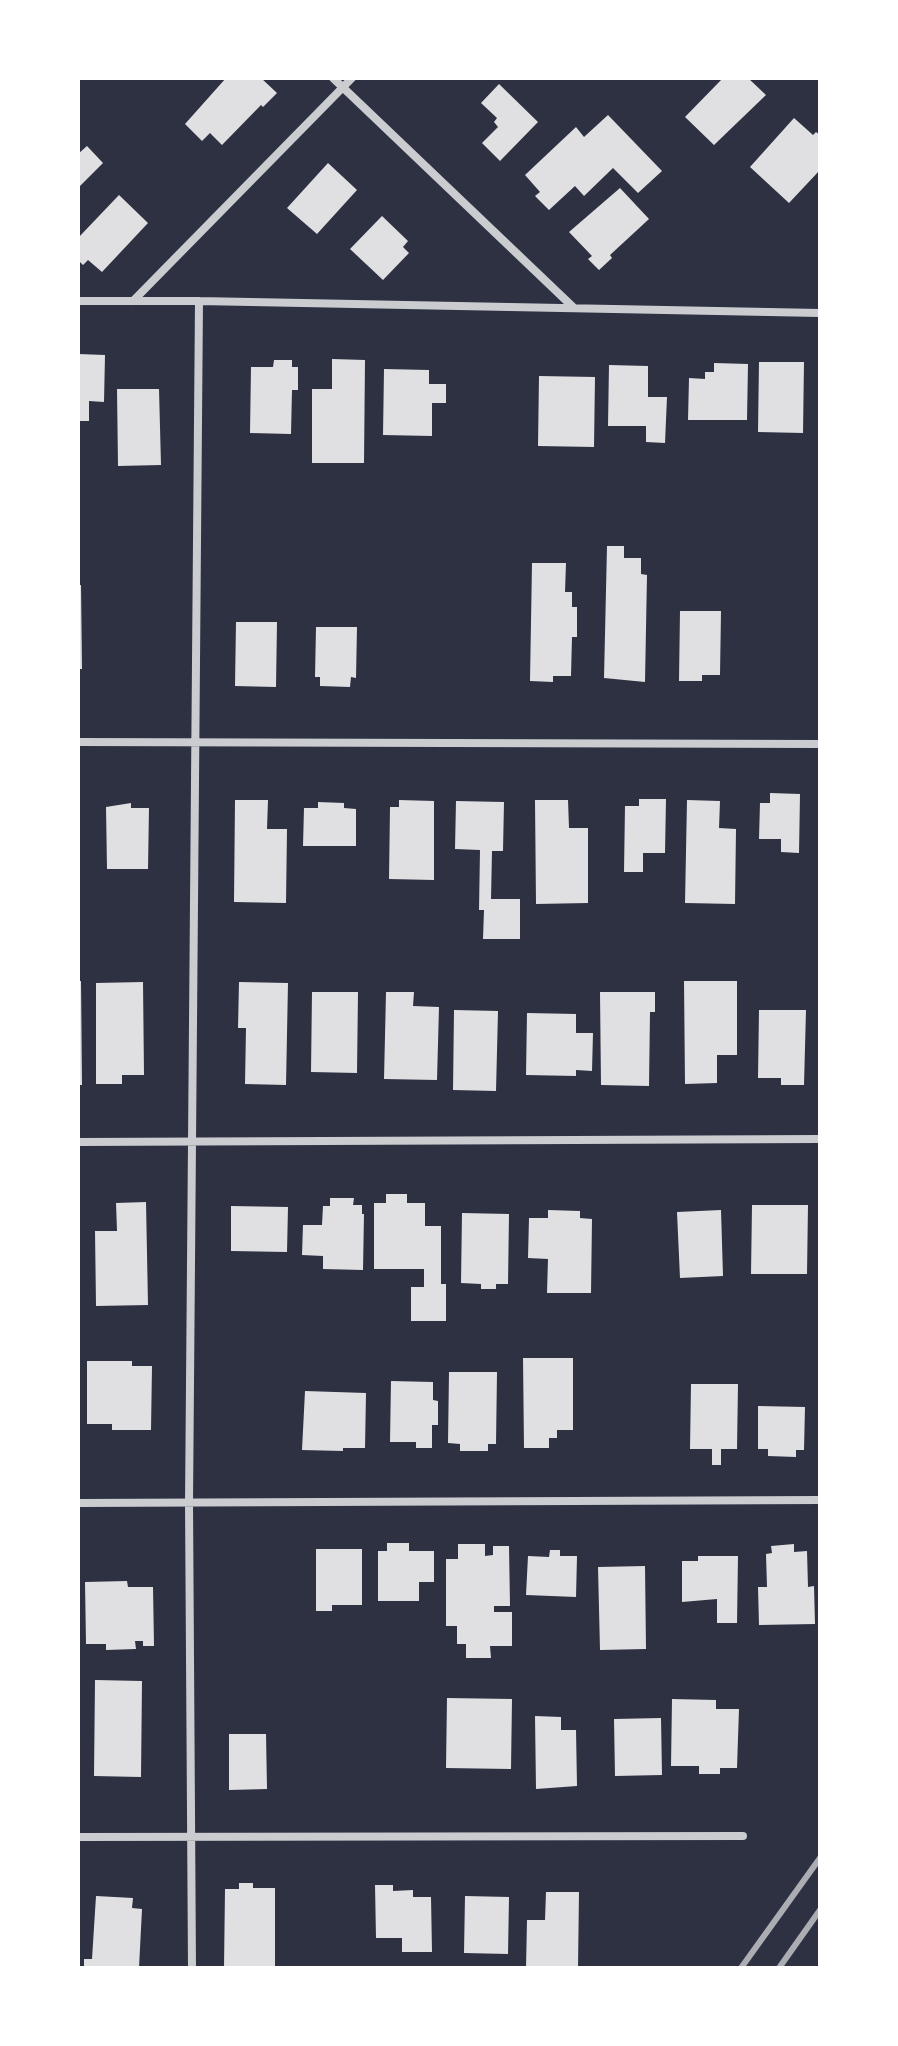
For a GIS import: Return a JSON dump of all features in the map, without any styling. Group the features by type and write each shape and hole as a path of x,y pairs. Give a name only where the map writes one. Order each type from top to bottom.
{"street":[{"path":"333,78 574,308"},
{"path":"133,301 352,78"},
{"path":"78,301 820,313"},
{"path":"192,1968 189,1502 199,301"},
{"path":"78,742 820,744"},
{"path":"78,1142 820,1139"},
{"path":"78,1503 820,1500"},
{"path":"78,1837 743,1836"}],"building":[{"path":"226,78 261,78 277,93 222,145 210,133 202,141 185,124"},
{"path":"723,78 748,78 766,95 714,145 685,117"},
{"path":"499,84 538,122 500,161 482,143 498,127 494,122 497,118 481,103"},
{"path":"608,115 662,171 638,193 613,168 584,196 575,186 549,210 535,196 540,192 525,175 576,127 584,137"},
{"path":"794,118 813,135 816,132 820,135 820,170 789,203 750,167"},
{"path":"87,146 103,163 78,188 78,154"},
{"path":"328,163 357,190 317,234 287,208"},
{"path":"620,188 649,219 610,255 612,258 599,270 588,259 592,256 569,232"},
{"path":"119,195 148,223 102,272 88,260 83,265 78,260 78,238"},
{"path":"382,216 408,241 403,247 409,253 383,280 350,249"},
{"path":"78,354 105,355 104,402 89,401 89,421 78,421"},
{"path":"332,359 365,360 364,463 312,463 312,389 332,389"},
{"path":"274,360 292,360 292,367 298,367 298,390 292,390 291,434 250,433 251,367 273,367"},
{"path":"759,362 804,362 803,433 758,432"},
{"path":"714,363 748,364 747,420 688,420 689,378 705,379 705,372 714,372"},
{"path":"609,365 648,366 648,397 667,397 665,443 646,442 646,426 608,426"},
{"path":"384,369 429,370 429,384 446,384 446,403 432,403 432,436 383,435"},
{"path":"539,376 595,377 594,447 538,446"},
{"path":"117,389 159,389 161,465 118,466"},
{"path":"607,546 624,546 624,558 641,558 641,574 647,575 645,682 604,678"},
{"path":"532,563 566,563 565,592 572,592 572,607 577,607 577,637 572,637 571,676 553,676 553,682 530,681"},
{"path":"78,585 81,585 82,669 78,669"},
{"path":"680,611 721,611 720,675 702,675 702,681 679,681"},
{"path":"236,622 277,622 276,687 235,686"},
{"path":"316,627 357,627 356,678 351,677 350,687 320,686 320,677 315,677"},
{"path":"770,793 800,794 799,853 781,852 781,839 759,839 760,803 770,803"},
{"path":"639,799 666,799 665,853 643,853 643,872 624,872 625,806 639,806"},
{"path":"235,800 268,800 267,829 287,829 286,903 234,902"},
{"path":"399,800 434,801 434,880 389,879 390,807 399,807"},
{"path":"535,800 568,800 569,828 588,828 588,903 536,904"},
{"path":"687,800 720,801 719,828 736,829 735,904 685,903"},
{"path":"456,801 504,802 503,851 492,851 491,899 520,899 520,939 483,939 484,910 479,910 480,850 455,849"},
{"path":"318,802 344,803 344,808 356,809 356,846 303,846 304,808 318,808"},
{"path":"131,803 131,808 149,808 148,869 107,869 106,807"},
{"path":"78,981 81,981 82,1085 78,1085"},
{"path":"684,981 737,981 737,1055 717,1055 717,1083 685,1084"},
{"path":"143,982 144,1075 122,1075 122,1084 96,1084 96,983"},
{"path":"239,982 288,983 286,1085 245,1084 246,1028 238,1028"},
{"path":"312,992 358,992 357,1073 311,1072"},
{"path":"386,992 414,992 413,1006 439,1007 437,1080 384,1079"},
{"path":"600,992 655,992 655,1012 650,1012 649,1086 601,1085"},
{"path":"454,1010 498,1011 496,1091 453,1090"},
{"path":"759,1010 806,1010 804,1085 781,1085 781,1078 758,1078"},
{"path":"527,1013 576,1014 576,1033 593,1033 592,1071 576,1070 576,1076 526,1075"},
{"path":"386,1194 407,1194 407,1203 425,1203 425,1226 441,1226 441,1284 446,1284 446,1321 411,1321 411,1287 424,1287 424,1269 374,1269 374,1203 386,1203"},
{"path":"330,1198 354,1198 353,1205 362,1205 363,1270 323,1269 323,1256 302,1255 303,1225 322,1225 323,1206 330,1206"},
{"path":"146,1202 148,1305 96,1306 95,1231 117,1231 116,1203"},
{"path":"752,1205 808,1205 807,1274 751,1274"},
{"path":"231,1206 288,1207 287,1252 231,1251"},
{"path":"548,1210 580,1211 580,1218 592,1219 591,1293 547,1293 548,1259 528,1258 529,1218 548,1218"},
{"path":"721,1210 723,1276 680,1278 677,1212"},
{"path":"462,1213 509,1214 508,1284 496,1284 496,1289 481,1289 481,1284 461,1283"},
{"path":"523,1358 573,1358 573,1430 557,1430 557,1438 549,1438 549,1448 524,1448"},
{"path":"87,1361 132,1361 132,1366 152,1366 151,1430 112,1430 112,1424 87,1424"},
{"path":"449,1372 497,1372 496,1444 488,1444 488,1451 460,1451 460,1444 448,1443"},
{"path":"391,1381 433,1382 433,1400 438,1401 438,1425 432,1425 432,1448 416,1448 416,1442 390,1442"},
{"path":"691,1384 738,1384 737,1449 721,1449 721,1465 712,1465 712,1449 690,1449"},
{"path":"305,1391 366,1393 365,1448 302,1450"},
{"path":"758,1406 805,1407 804,1450 796,1450 796,1457 768,1456 768,1449 758,1449"},
{"path":"387,1543 409,1543 409,1551 434,1551 434,1582 419,1582 419,1601 378,1601 378,1551 387,1551"},
{"path":"458,1544 485,1544 485,1556 493,1555 493,1546 509,1546 510,1606 494,1606 494,1612 512,1612 512,1646 490,1646 491,1658 466,1658 466,1644 457,1644 457,1626 446,1626 446,1559 458,1559"},
{"path":"794,1544 794,1552 807,1551 808,1587 814,1586 815,1624 759,1625 758,1587 767,1587 766,1554 772,1553 771,1546"},
{"path":"316,1549 362,1549 362,1605 332,1605 332,1611 316,1611"},
{"path":"550,1550 560,1550 560,1556 577,1556 576,1597 526,1595 528,1556 549,1557"},
{"path":"698,1556 738,1556 737,1623 717,1623 717,1599 682,1602 682,1561 698,1561"},
{"path":"645,1566 646,1649 600,1650 598,1567"},
{"path":"127,1581 128,1587 153,1587 154,1646 143,1646 143,1641 135,1641 136,1649 106,1650 106,1644 86,1644 85,1582"},
{"path":"95,1680 142,1681 141,1777 94,1776"},
{"path":"447,1698 512,1699 511,1769 446,1768"},
{"path":"672,1699 716,1700 716,1709 739,1709 737,1768 720,1768 720,1774 699,1774 699,1766 671,1766"},
{"path":"535,1716 561,1717 561,1730 576,1730 577,1786 536,1789"},
{"path":"661,1718 662,1775 615,1776 614,1719"},
{"path":"229,1734 266,1734 267,1789 229,1790"},
{"path":"239,1883 253,1883 253,1888 275,1888 275,1968 224,1968 225,1889 239,1889"},
{"path":"375,1885 393,1885 393,1891 413,1890 413,1897 431,1897 432,1952 402,1952 402,1938 376,1938"},
{"path":"546,1892 579,1892 578,1968 526,1968 527,1920 545,1920"},
{"path":"96,1896 133,1898 132,1908 142,1909 139,1968 84,1968 84,1959 92,1959"},
{"path":"465,1896 509,1897 508,1954 464,1953"}],"railway":[{"path":"741,1968 820,1858"},
{"path":"779,1968 820,1910"}]}
